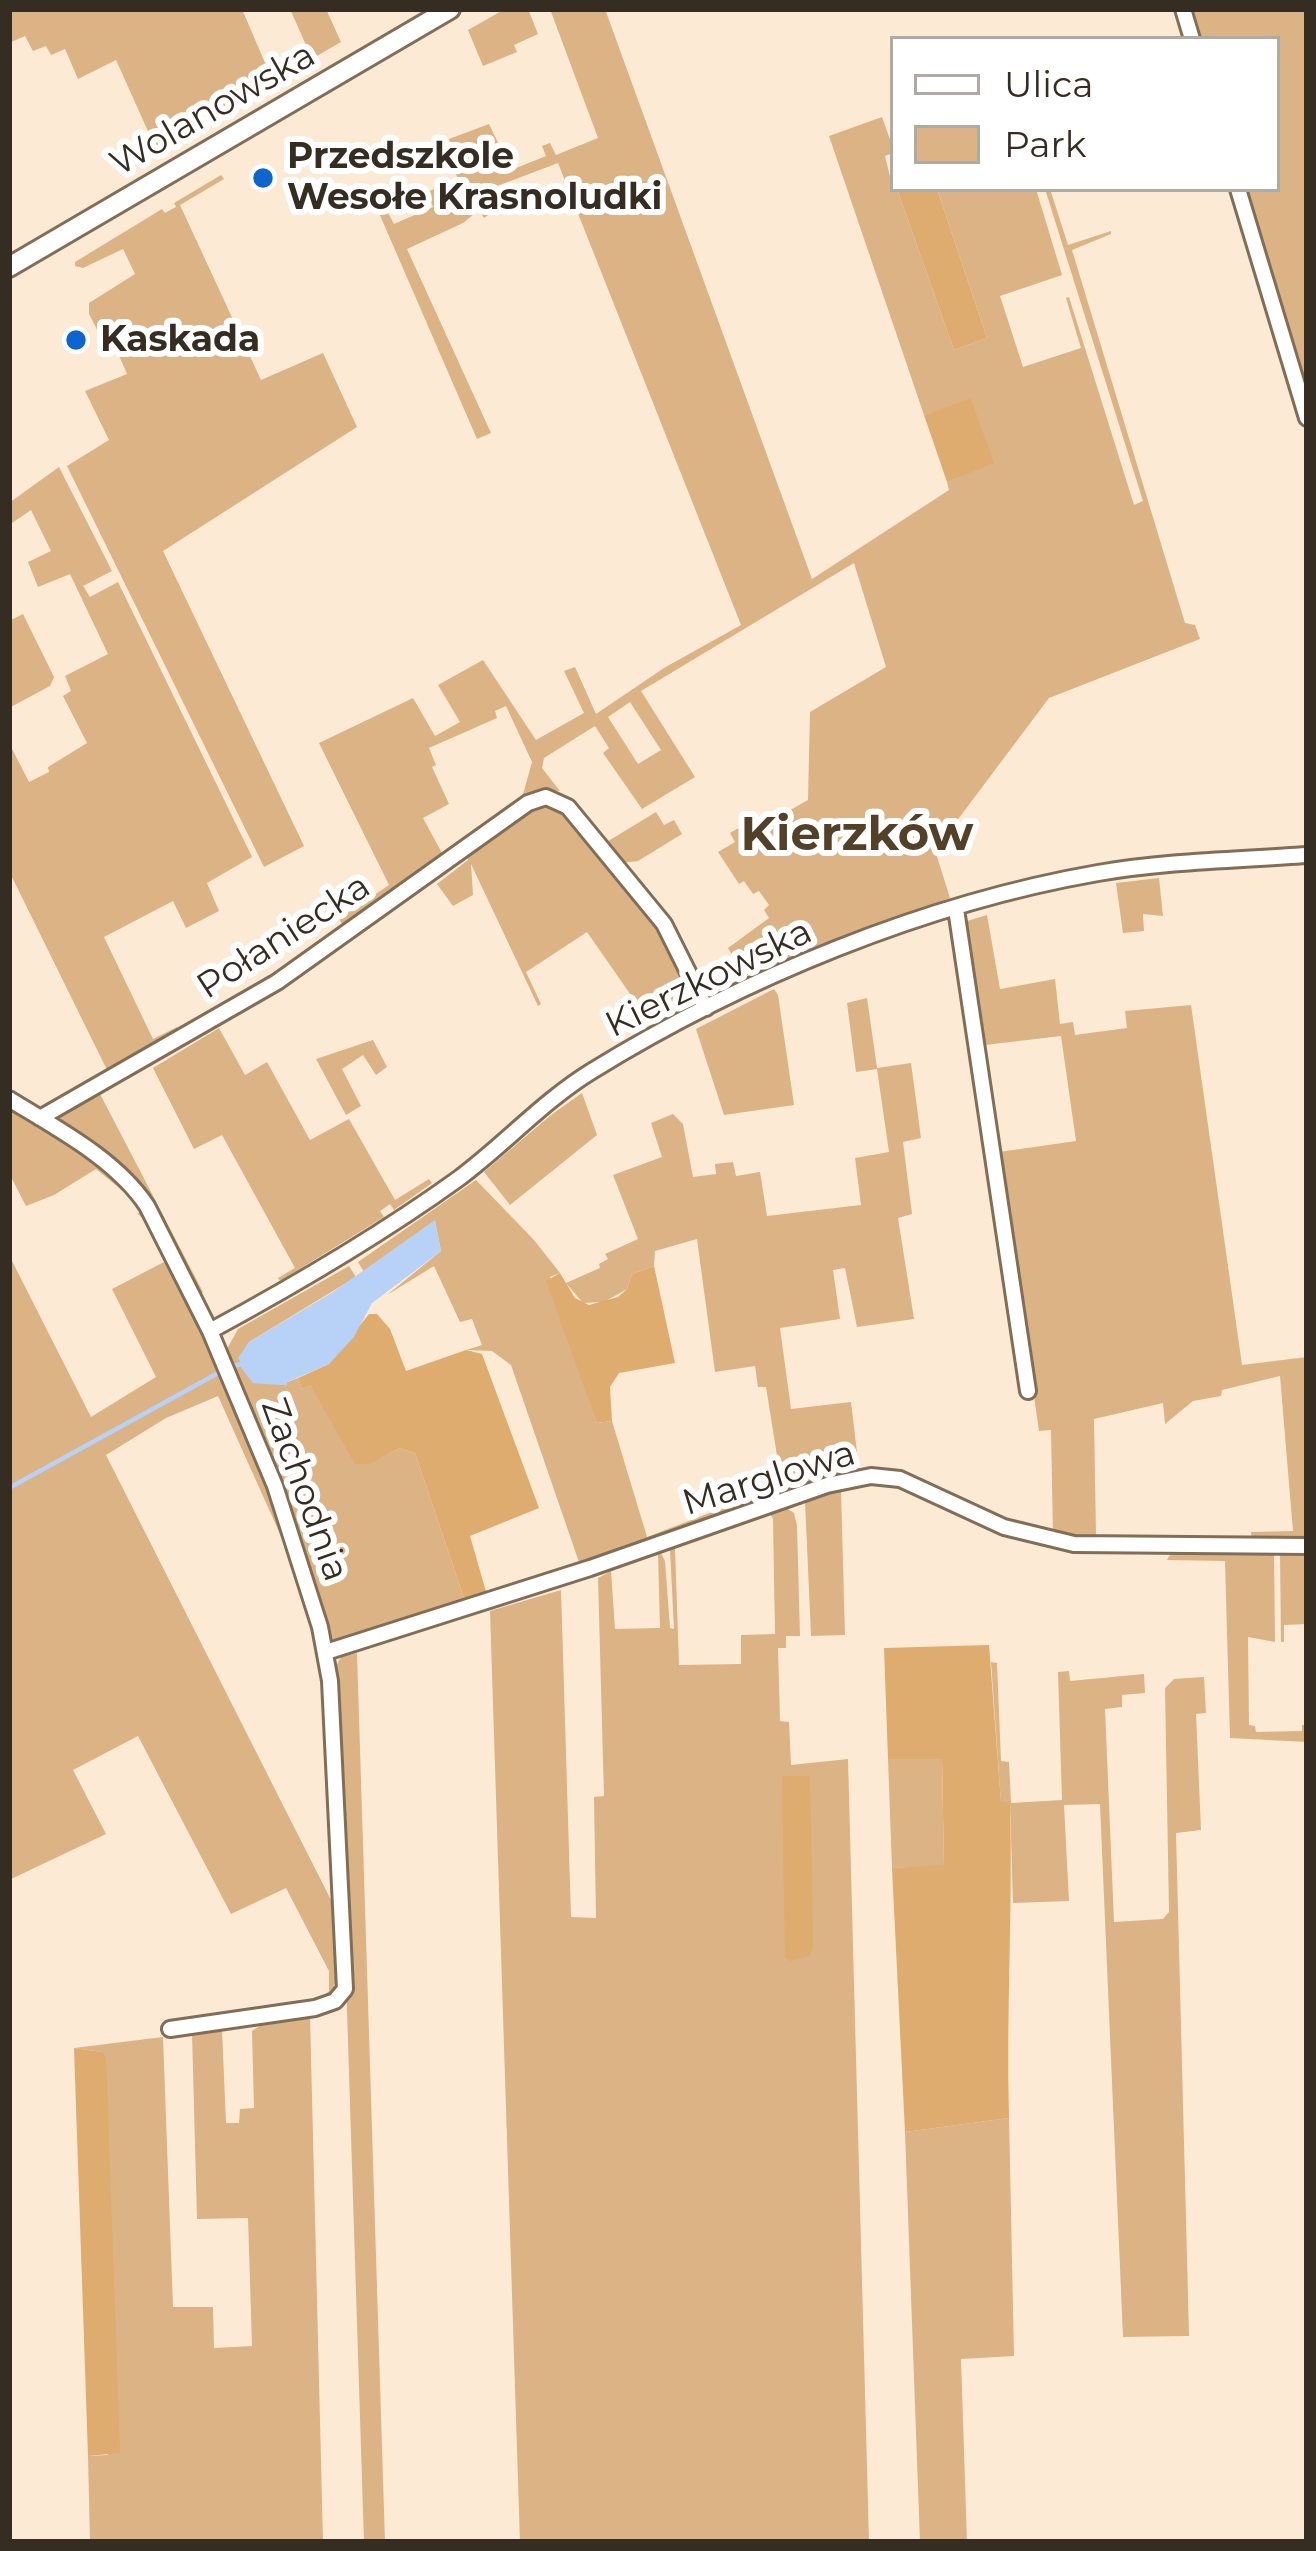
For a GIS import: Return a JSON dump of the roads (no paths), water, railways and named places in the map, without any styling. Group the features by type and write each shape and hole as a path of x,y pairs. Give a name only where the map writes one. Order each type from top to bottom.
{"main road":[{"name":"Wolanowska","path":"9,267 450,9"}],"street":[{"path":"1239,192 1307,418"},
{"name":"Połaniecka","path":"40,1118 277,982 527,803 553,797 568,807 664,924 706,1008"},
{"name":"Kierzkowska","path":"210,1331 348,1253 471,1168 571,1084 706,1008 814,958 956,910 1104,872 1307,855"},
{"path":"956,910 1028,1391"},
{"name":"Zachodnia","path":"9,1099 136,1189 210,1331 275,1486 326,1652 344,1990 335,2001 302,2011 170,2029"},
{"name":"Marglowa","path":"326,1652 590,1568 827,1485 871,1476 900,1479 1004,1527 1074,1544 1307,1546"}],"water":[{"path":"435,1220 441,1251 372,1303 354,1337 329,1364 285,1383 254,1381 238,1358 249,1342 333,1292"}],"waterway":[{"path":"234,1366 241,1364 254,1381 285,1383"},
{"path":"9,1488 220,1372"}],"place":[{"name":"Przedszkole Wesołe Krasnoludki","path":"263,178"},
{"name":"Kaskada","path":"76,340"}],"district":[{"name":"Kierzków","path":"857,836"}]}
